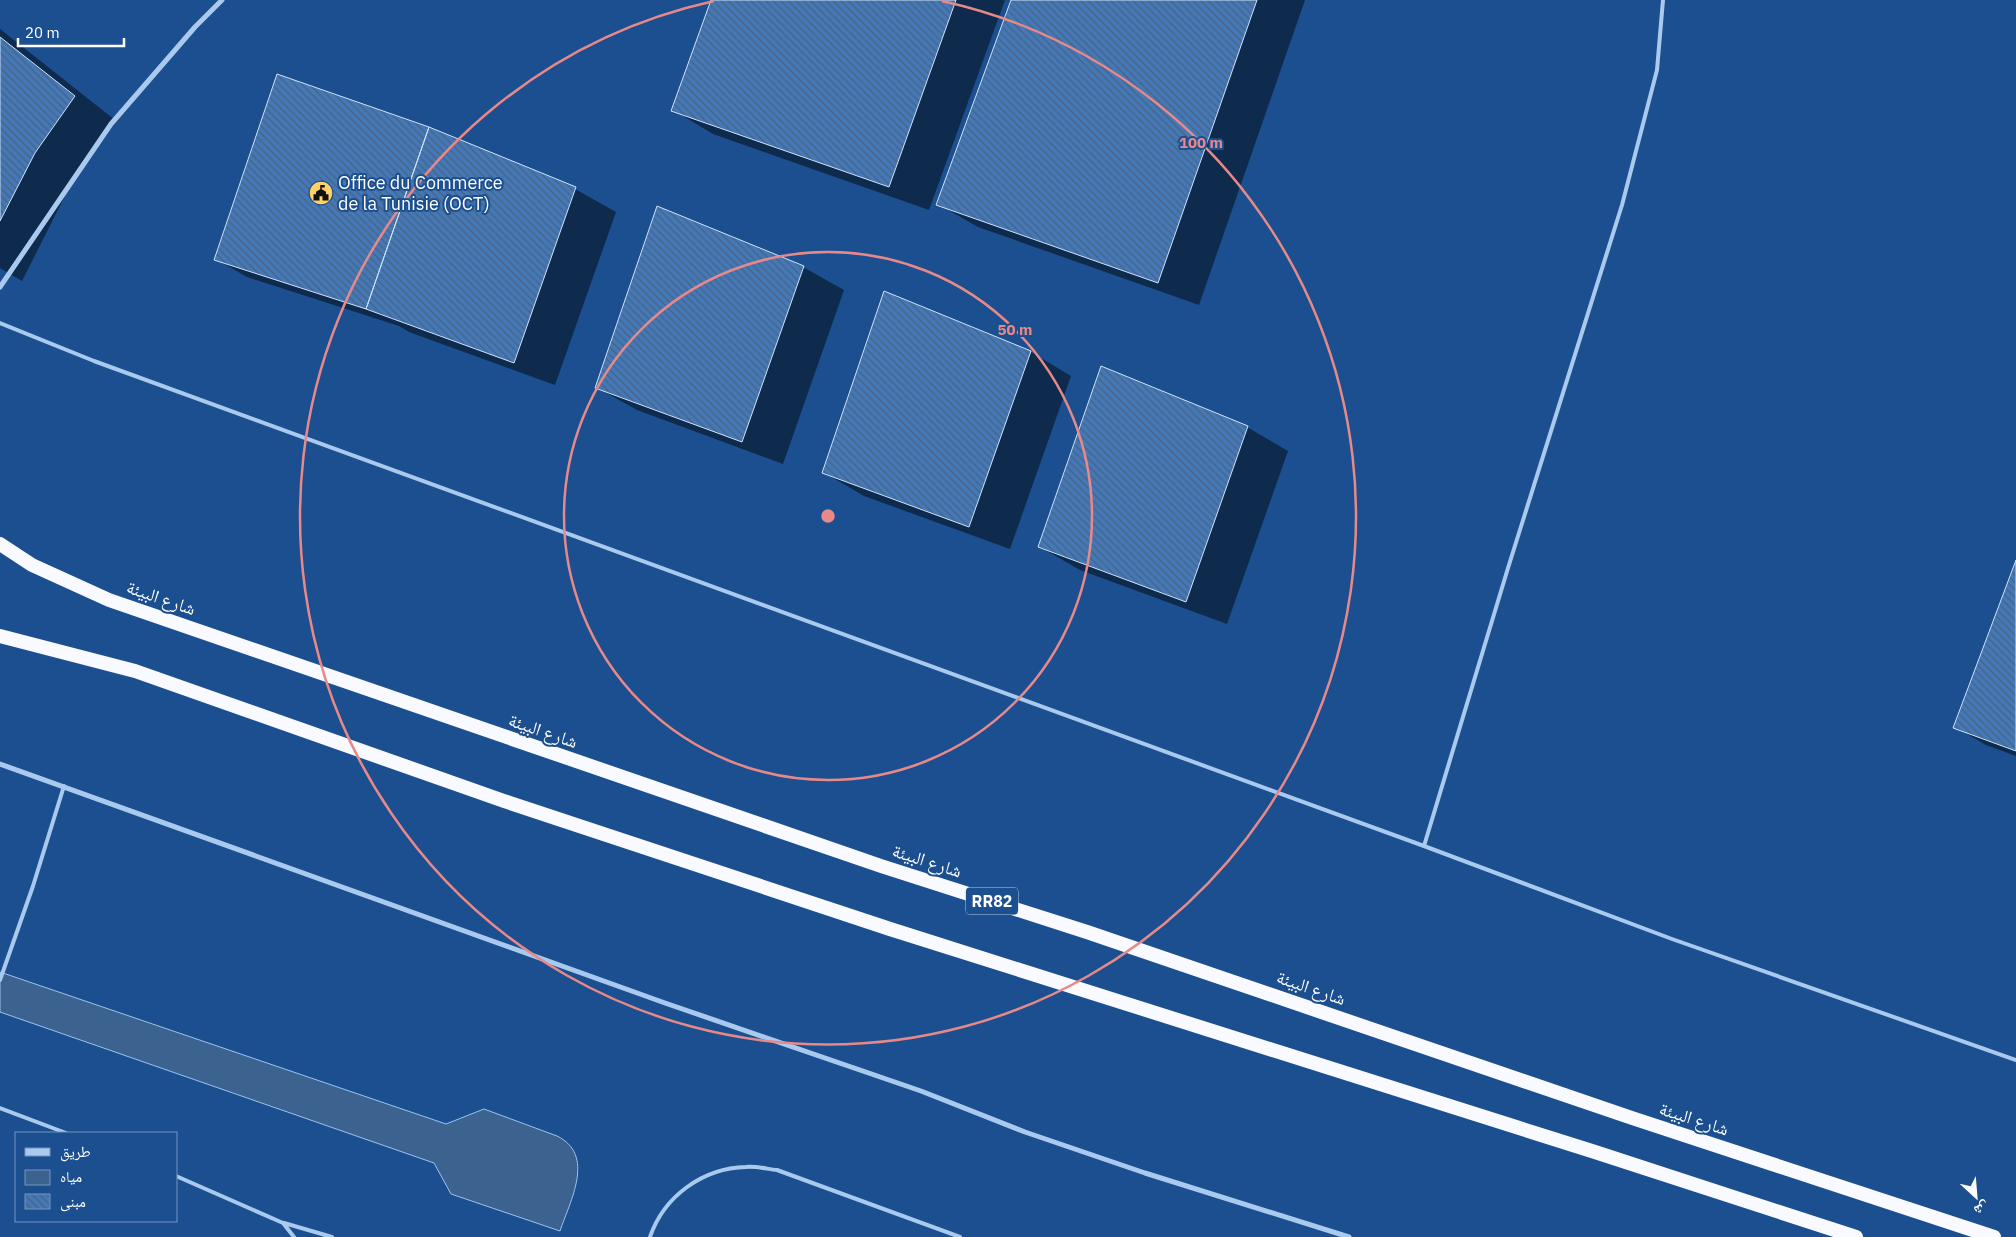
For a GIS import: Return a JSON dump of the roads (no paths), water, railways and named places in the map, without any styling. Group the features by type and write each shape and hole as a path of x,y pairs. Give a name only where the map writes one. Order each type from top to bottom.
{"highway":[{"name":"شارع البيئة","path":"0,544 32,565 118,604 882,866 1087,932 1632,1118 1994,1237"},
{"path":"0,636 135,671 504,801 890,929 1576,1146 1856,1237"}],"street":[{"path":"0,287 111,124 195,27 222,0"},
{"path":"0,764 665,1003 921,1091 1025,1132 1145,1173 1349,1237"}],"lane":[{"path":"1424,846 1508,568 1622,204 1657,70 1663,0"},
{"path":"0,323 94,361 1424,846 1672,939 2016,1060"},
{"path":"0,980 33,886 64,786"},
{"path":"0,1108 63,1132"},
{"path":"650,1237 654,1226 680,1191 710,1174 746,1167 777,1170 960,1237"},
{"path":"178,1177 284,1223 332,1237"},
{"path":"284,1223 294,1237"}],"water":[{"path":"0,972 446,1124 484,1109 557,1136 569,1144 578,1166 574,1193 560,1231 451,1194 434,1163 0,1012"}],"place":[{"name":"Office du Commerce de la Tunisie (OCT)","path":"321,193"}]}
